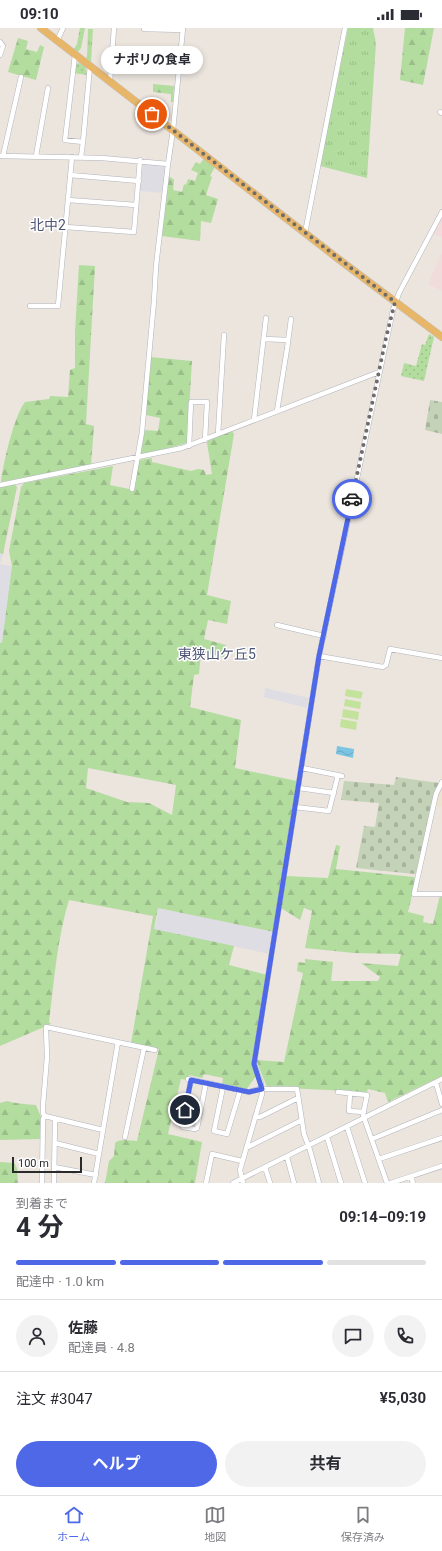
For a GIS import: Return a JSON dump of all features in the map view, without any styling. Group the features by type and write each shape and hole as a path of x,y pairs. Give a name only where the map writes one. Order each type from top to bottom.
{"highway":[{"path":"41,28 305,233 442,337"}],"street":[{"path":"57,40 63,28"},
{"path":"110,81 114,28"},
{"path":"132,489 138,458 149,354 156,266 173,130 183,29 144,28"},
{"path":"305,233 346,28"},
{"path":"0,42 3,46 0,55"},
{"path":"75,55 65,140 83,142"},
{"path":"81,157 90,66"},
{"path":"21,77 2,156 72,156 140,160 168,164"},
{"path":"36,156 48,88"},
{"path":"30,306 58,306 72,156"},
{"path":"66,226 134,232 140,160"},
{"path":"70,175 139,181"},
{"path":"68,200 136,205"},
{"path":"242,1181 240,1170 242,1160 262,1089 254,1064 319,656 386,338 395,302 442,212"},
{"path":"254,420 266,318"},
{"path":"277,411 291,319"},
{"path":"218,434 224,335"},
{"path":"264,339 288,340"},
{"path":"0,485 138,458 189,446 379,372"},
{"path":"189,446 191,402 207,402 205,440"},
{"path":"277,624 324,636"},
{"path":"319,656 384,667 386,665 389,650 392,648 442,658"},
{"path":"296,807 329,811 340,776 302,768"},
{"path":"442,782 436,794 414,894 442,894"},
{"path":"298,788 334,793"},
{"path":"42,1183 43,1119 45,1116 43,1113 47,1057 46,1027 155,1050"},
{"path":"94,1183 118,1042"},
{"path":"125,1137 144,1048"},
{"path":"233,1183 242,1181 265,1167 442,1079"},
{"path":"206,1083 197,1128 183,1127 182,1125 190,1080 206,1083 240,1091 249,1092 262,1089 297,1089 304,1134 319,1183"},
{"path":"436,1083 442,1104"},
{"path":"223,1087 214,1131 227,1134 240,1091"},
{"path":"338,1092 368,1095 364,1118 387,1183"},
{"path":"350,1093 349,1111 364,1112"},
{"path":"255,1117 260,1117 298,1098"},
{"path":"372,1139 442,1110"},
{"path":"45,1116 103,1130"},
{"path":"54,1183 55,1119"},
{"path":"246,1148 302,1120"},
{"path":"347,1127 364,1183"},
{"path":"327,1137 341,1183"},
{"path":"379,1159 442,1138"},
{"path":"55,1143 99,1154"},
{"path":"206,1183 212,1154 242,1160"},
{"path":"287,1157 294,1183"},
{"path":"391,1183 442,1166"},
{"path":"54,1167 96,1175"},
{"path":"265,1167 270,1183"},
{"path":"411,1177 413,1183"}],"shaded area":[{"path":"143,163 165,165 163,193 140,191"},
{"path":"442,217 442,237 433,234"},
{"path":"442,253 442,291 428,284"},
{"path":"0,553 3,554 0,564"},
{"path":"0,564 12,566 2,643 0,643"},
{"path":"265,688 309,698 307,708 264,697"},
{"path":"442,786 442,807 436,806 438,795"},
{"path":"158,908 274,932 270,954 154,930"}],"green space":[{"path":"80,28 85,28 81,48 78,52 74,49 77,44"},
{"path":"348,28 373,28 376,43 367,178 320,166"},
{"path":"405,28 434,28 423,85 400,80"},
{"path":"88,29 93,29 91,62 86,58"},
{"path":"18,38 28,41 26,49 37,52 40,45 44,47 36,80 8,72"},
{"path":"79,63 85,68 86,75 75,73 76,64"},
{"path":"153,84 174,86 173,102 171,102 171,94 153,92"},
{"path":"204,158 215,167 210,176 212,177 206,195 218,199 211,223 201,221 200,241 162,236 169,176 174,180 173,190 182,192 184,184 186,185 188,179 195,181 198,173 191,170 196,162 200,164"},
{"path":"79,265 95,266 86,424 94,426 91,465 1,482 13,429 25,402 49,399 50,396 68,397 70,370 75,368 75,331"},
{"path":"429,334 434,337 424,381 401,376 404,363 416,366 422,344 425,345"},
{"path":"150,357 192,361 187,443 143,455 140,452 144,430 158,431 160,418 146,415"},
{"path":"430,400 442,402 442,434 425,430"},
{"path":"232,431 234,434 207,595 231,601 227,624 208,620 204,639 226,645 224,657 201,652 199,674 194,675 190,707 241,720 235,768 297,781 274,932 158,908 154,929 234,946 229,965 267,975 253,1068 256,1076 246,1090 222,1085 223,1078 204,1074 202,1078 189,1075 187,1080 181,1079 168,1134 202,1142 195,1183 105,1183 109,1161 114,1156 115,1143 123,1140 137,1141 159,1049 131,1043 153,916 69,900 56,961 49,1022 51,1024 0,1046 0,643 2,643 12,566 9,551 21,487 24,483 113,466 110,485 134,490 139,460 152,458 152,462 191,471 198,469 204,470 206,475 212,474 207,443 208,441","holes":["88,768 176,785 172,815 149,803 127,802 86,788"]},
{"path":"14,484 17,487 3,554 0,553 0,487"},
{"path":"346,689 363,692 361,699 345,696"},
{"path":"345,699 361,702 360,709 344,706"},
{"path":"343,709 359,712 358,720 342,717"},
{"path":"341,719 357,722 356,730 340,727"},
{"path":"396,777 439,783 435,790 416,873 356,868 364,826 375,827 379,803 341,800 344,781 394,785"},
{"path":"336,845 340,846 336,869 414,877 416,879 408,912 424,916 423,922 433,924 440,895 442,895 442,1076 388,1102 385,1093 368,1089 367,1092 267,1087 256,1060 284,1062 303,973 297,971 298,962 305,963 305,959 333,962 331,981 378,981 380,977 361,963 398,966 401,954 354,953 305,948 312,911 304,908 300,920 281,908 286,876 328,878"},
{"path":"7,1101 36,1105 41,1117 41,1139 0,1140 0,1103"},
{"path":"0,1162 14,1163 17,1168 18,1183 0,1183"}],"water":[{"path":"337,746 354,749 353,758 336,754"}],"way so far":[{"path":"152,114 395,302 352,499"}],"place":[{"name":"ナポリの食卓","path":"152,114"}],"district":[{"name":"北中2","path":"48,225"},
{"name":"東狭山ケ丘5","path":"217,654"}],"route":[{"path":"185,1110 191,1080 249,1092 262,1089 262,1084 254,1064 319,656 352,499"}]}
